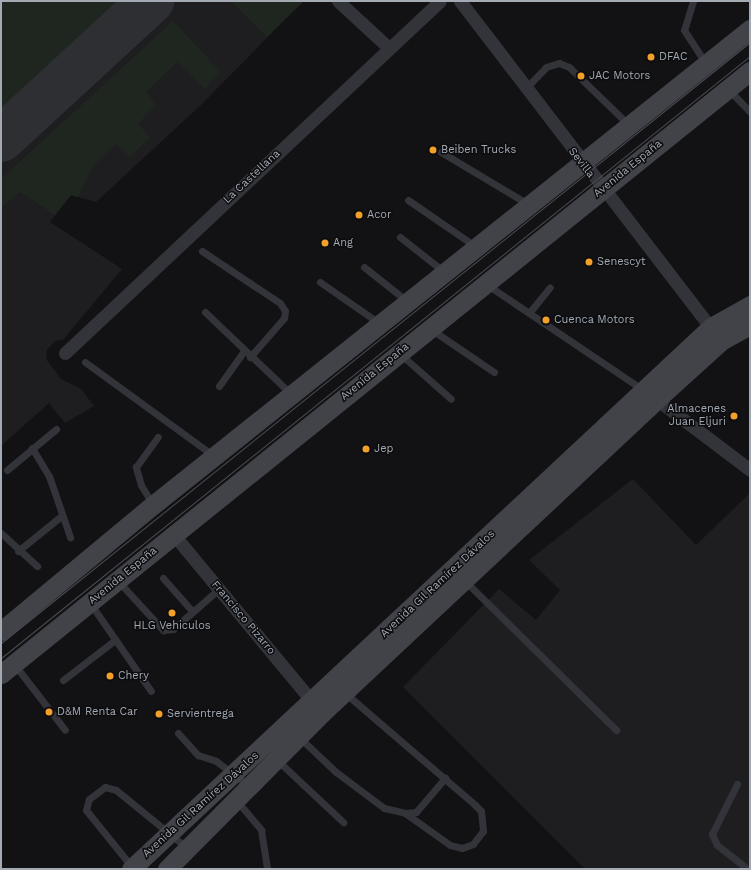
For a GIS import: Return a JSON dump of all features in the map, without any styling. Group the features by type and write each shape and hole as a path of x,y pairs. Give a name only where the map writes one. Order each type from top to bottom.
{"main road":[{"path":"1,631 153,505 530,206 750,29"},
{"name":"Avenida España","path":"7,669 602,189 749,73"},
{"name":"Avenida Gil Ramírez Dávalos","path":"168,869 251,787 271,754 317,708 650,395 750,305"},
{"name":"Avenida Gil Ramírez Dávalos","path":"716,334 750,325"},
{"name":"Avenida Gil Ramírez Dávalos","path":"131,868 170,834 234,773 300,738 317,708 344,693 464,580 650,395"}],"street":[{"path":"338,1 389,48"},
{"name":"La Castellana","path":"65,353 440,1"},
{"name":"Sevilla","path":"460,1 582,164 716,334"},
{"path":"650,395 750,470"},
{"name":"Francisco Pizarro","path":"174,535 317,708"}],"lane":[{"path":"693,1 684,30 707,64"},
{"path":"525,89 546,67 559,63 569,68 630,126"},
{"path":"728,89 750,112"},
{"path":"441,152 530,206"},
{"path":"408,200 477,247"},
{"path":"400,238 445,273"},
{"path":"202,251 280,303 284,311 284,318 250,357"},
{"path":"364,267 408,302"},
{"path":"320,282 381,324"},
{"path":"486,284 650,395"},
{"path":"529,313 550,287"},
{"path":"205,312 250,357 292,394"},
{"path":"430,329 494,372"},
{"path":"219,386 244,351"},
{"path":"399,353 451,399"},
{"path":"85,362 214,456"},
{"path":"7,470 56,428"},
{"path":"153,505 141,485 136,467 158,437"},
{"path":"32,448 49,476 60,517 70,537"},
{"path":"18,551 60,517"},
{"path":"1,533 18,551 37,566"},
{"path":"163,578 193,612"},
{"path":"118,580 163,630 173,629 219,589"},
{"path":"464,580 616,730"},
{"path":"90,602 151,691"},
{"path":"63,680 116,640"},
{"path":"7,669 65,730"},
{"path":"300,738 336,772 384,808 405,814 450,845 462,848 473,844 483,831 481,811 445,778 344,693"},
{"path":"178,733 198,755 216,761 251,787"},
{"path":"271,754 344,822"},
{"path":"405,814 425,804 445,778"},
{"path":"737,784 712,834 717,846 748,869"},
{"path":"131,868 86,810 96,792 105,787 116,790 188,849"},
{"path":"237,801 261,830 267,869"}],"shaded area":[{"path":"1,1 303,1 202,104 96,202 71,195 50,222 122,269 63,340 55,341 47,350 46,359 61,379 81,389 94,406 65,423 49,403 1,446"},
{"path":"1,1 120,1 1,111"},
{"path":"231,1 304,1 267,37"},
{"path":"173,21 221,72 205,89 177,62 146,92 156,105 138,124 150,137 130,157 116,144 94,165 78,197 71,195 55,215 20,192 1,208 1,179"},
{"path":"633,479 696,545 750,493 750,869 585,869 403,687 499,589 536,620 560,590 529,560"}],"taxiway":[{"path":"1,139 151,1"}],"tram line":[{"path":"1,643 750,42"},
{"path":"1,658 750,56"}],"place":[{"name":"DFAC","path":"651,57"},
{"name":"JAC Motors","path":"581,76"},
{"name":"Beiben Trucks","path":"433,150"},
{"name":"Acor","path":"359,215"},
{"name":"Ang","path":"325,243"},
{"name":"Senescyt","path":"589,262"},
{"name":"Cuenca Motors","path":"546,320"},
{"name":"Almacenes Juan Eljuri","path":"734,416"},
{"name":"Jep","path":"366,449"},
{"name":"HLG Vehiculos","path":"172,613"},
{"name":"Chery","path":"110,676"},
{"name":"D&M Renta Car","path":"49,712"},
{"name":"Servientrega","path":"159,714"}]}
